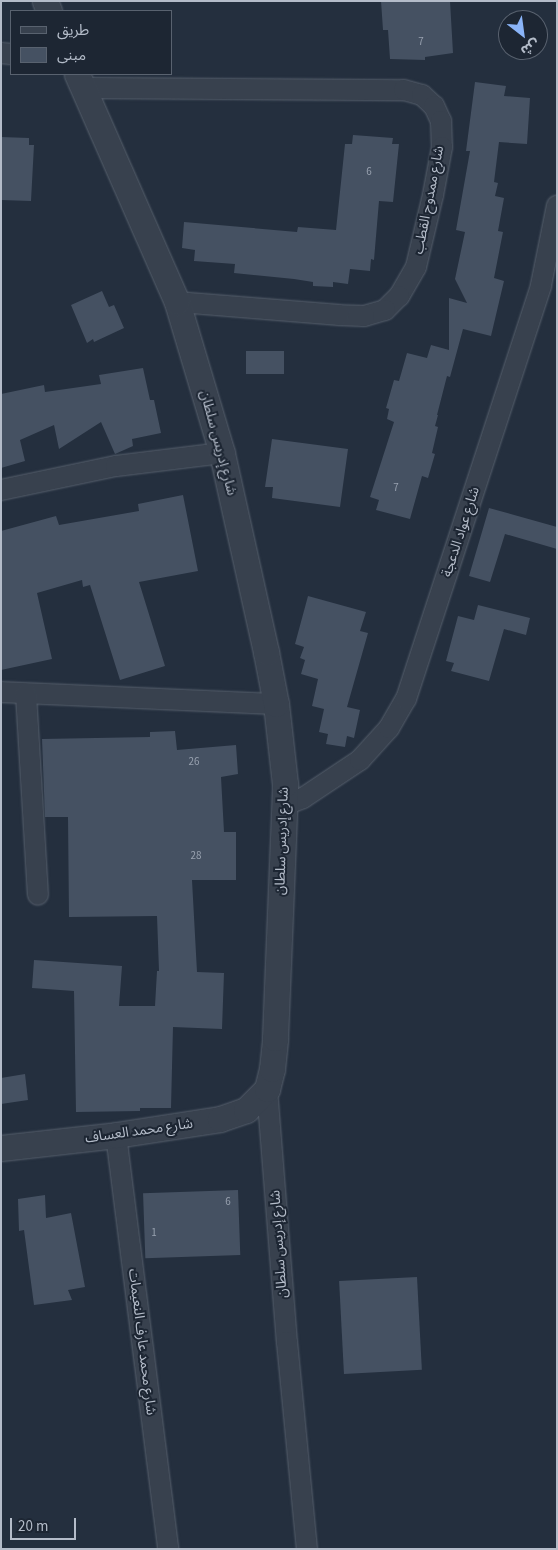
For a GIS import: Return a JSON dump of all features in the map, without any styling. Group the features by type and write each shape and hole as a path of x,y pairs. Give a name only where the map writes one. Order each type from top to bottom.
{"street":[{"name":"شارع إدريس سلطان","path":"81,81 177,302 222,453 276,704 286,805 275,1038 272,1069 267,1089 287,1342 307,1549"},
{"name":"شارع ممدوح القطب","path":"81,81 404,90 422,95 434,106 441,121 442,147 416,267 399,296 385,310 364,316 356,316 177,302"},
{"name":"شارع عواد الدعجة","path":"286,805 317,790 360,760 390,728 406,699 541,285 557,206"},
{"path":"1,490 116,466 222,453"},
{"path":"1,692 276,704"},
{"path":"26,694 38,895"},
{"name":"شارع محمد العساف","path":"1,1148 116,1135 220,1119 246,1110 267,1089"},
{"name":"شارع محمد عارف النعيمات","path":"116,1135 168,1549"}],"building":[{"path":"381,1 450,1 453,53 425,57 425,60 390,59 388,30 383,30"},
{"path":"475,82 506,86 504,96 530,98 527,144 499,142 494,182 498,183 495,196 504,198 498,231 503,232 494,278 504,281 491,336 463,329 450,377 447,376 437,415 435,426 438,427 432,453 435,454 428,478 422,476 410,519 376,510 379,500 370,497 394,422 387,419 389,409 386,408 394,380 399,381 407,353 427,358 431,345 449,350 449,298 467,303 455,279 465,232 456,230 470,151 466,151"},
{"path":"353,135 393,138 392,144 399,144 393,202 379,201 374,260 371,259 370,271 350,269 348,284 333,282 333,287 313,286 313,282 234,273 235,264 194,261 195,250 182,248 184,222 297,232 298,227 336,230 345,144 352,144"},
{"path":"1,137 29,138 29,145 34,145 31,201 1,200"},
{"path":"102,291 109,307 114,305 124,328 94,342 93,339 87,343 71,305"},
{"path":"246,351 284,351 284,374 246,374"},
{"path":"143,368 150,400 154,400 161,433 132,439 133,446 115,454 101,422 59,449 54,425 20,440 25,461 1,468 1,394 44,385 45,392 101,384 99,375"},
{"path":"272,439 348,449 340,507 272,498 273,487 265,487"},
{"path":"183,495 198,571 139,582 165,666 120,680 90,585 83,587 82,580 37,593 52,659 1,670 1,531 56,516 59,525 139,511 138,504"},
{"path":"489,508 557,527 557,549 505,534 490,582 469,576"},
{"path":"308,596 366,612 360,631 368,633 347,707 360,710 354,738 347,736 345,747 326,744 328,734 319,732 324,709 312,706 318,679 301,674 305,660 300,658 304,647 295,644"},
{"path":"478,605 530,618 526,635 504,629 489,681 451,671 454,663 446,661 458,616 474,620"},
{"path":"175,731 177,750 236,745 238,774 221,777 224,832 236,832 236,880 192,880 197,972 224,973 222,1029 173,1027 171,1108 140,1108 140,1111 76,1112 74,991 32,988 34,960 122,966 119,1006 155,1006 157,971 159,971 157,916 69,917 68,817 45,817 42,739 150,737 150,732"},
{"path":"25,1074 28,1100 1,1104 1,1078"},
{"path":"238,1190 240,1255 145,1258 143,1193"},
{"path":"45,1195 46,1218 71,1213 85,1287 68,1290 72,1300 34,1305 24,1230 19,1231 18,1199"},
{"path":"417,1277 422,1370 344,1374 339,1281"}]}
